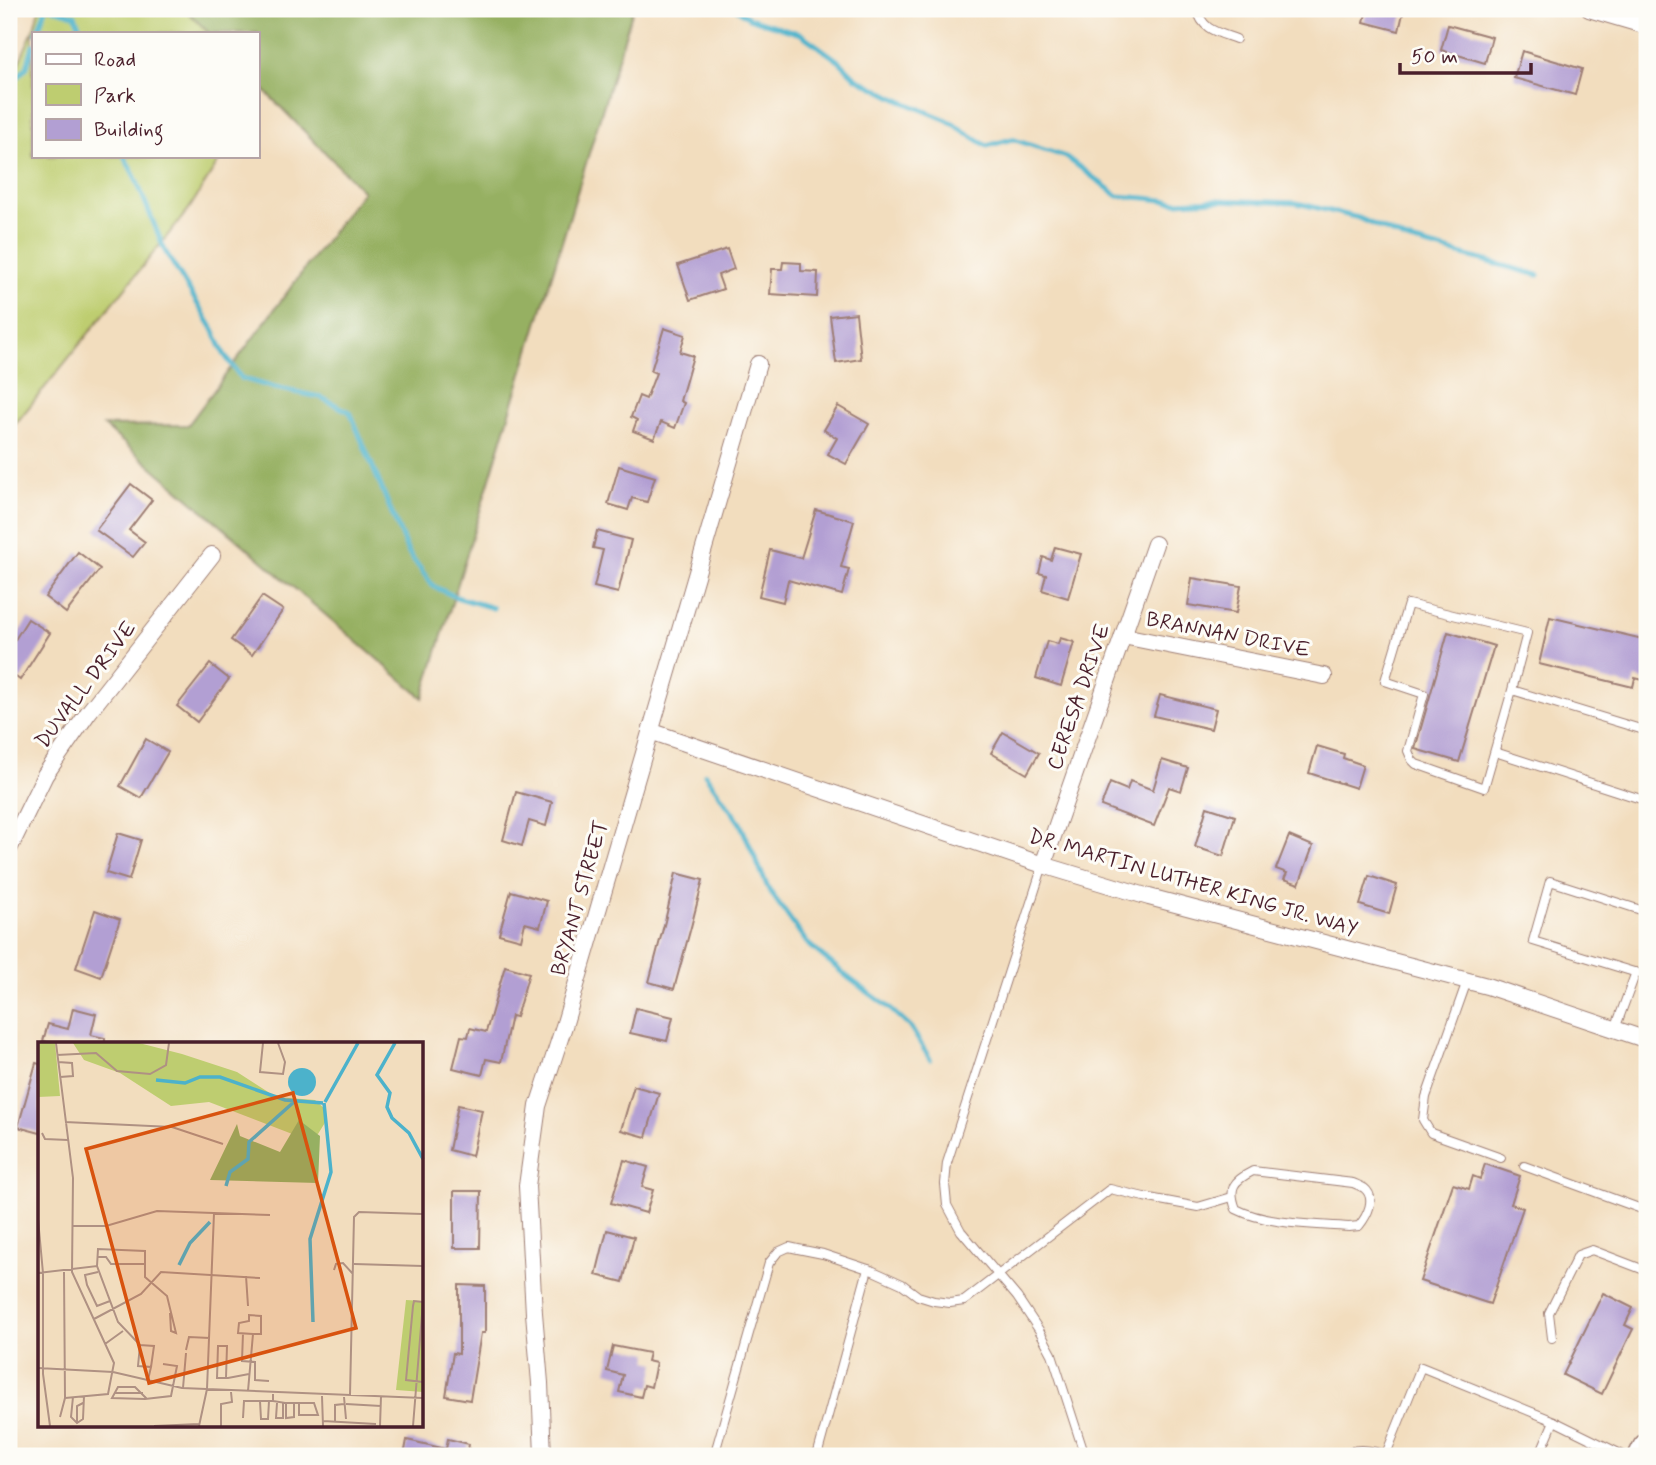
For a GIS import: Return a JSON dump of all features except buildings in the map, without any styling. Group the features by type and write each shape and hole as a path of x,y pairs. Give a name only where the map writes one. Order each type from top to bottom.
{"highway":[{"path":"1643,1456 1647,1448"}],"street":[{"path":"1589,9 1647,26"},
{"name":"BRYANT STREET","path":"543,1456 527,1186 538,1105 565,1023 758,364"},
{"name":"CERESA DRIVE","path":"1043,865 1156,544"},
{"name":"DUVALL DRIVE","path":"9,849 45,775 66,744 212,555"},
{"name":"BRANNAN DRIVE","path":"1123,636 1324,676"},
{"name":"DR. MARTIN LUTHER KING JR. WAY","path":"650,731 1043,865 1149,897 1467,981 1647,1040"}],"lane":[{"path":"1197,9 1199,19 1210,29 1236,39"},
{"path":"1408,604 1527,634 1512,690 1484,788 1416,764 1408,751 1424,694 1385,681 1408,604"},
{"path":"1512,690 1647,731"},
{"path":"1495,752 1647,801"},
{"path":"1043,865 947,1163 945,1185 947,1205 961,1231 1017,1297 1052,1354 1085,1456"},
{"path":"1647,912 1550,881 1533,941 1647,976"},
{"path":"1615,1029 1636,972"},
{"path":"1467,981 1426,1097 1423,1120 1431,1133 1501,1158"},
{"path":"1524,1167 1647,1210"},
{"path":"1253,1171 1353,1183 1366,1189 1370,1196 1365,1218 1359,1226 1349,1227 1248,1216 1236,1209 1232,1198 1236,1183 1253,1171"},
{"path":"714,1456 769,1263 778,1252 789,1247 823,1254 902,1284 918,1296 950,1303 964,1301 1111,1189 1198,1207 1232,1198"},
{"path":"1552,1338 1549,1313 1578,1255 1592,1250 1647,1271"},
{"path":"817,1456 868,1269"},
{"path":"1342,1456 1347,1452 1360,1450 1390,1455 1420,1367 1554,1420 1625,1456"},
{"path":"1539,1456 1554,1420"}],"green space":[{"path":"39,9 312,9 259,98 259,32 32,32"},
{"path":"633,9 423,698 104,426 188,425 363,191 259,85 259,32 208,32 187,11"},
{"path":"32,33 32,158 221,158 189,209 9,432 9,86"}],"waterway":[{"path":"37,32 46,9"},
{"path":"54,9 75,15 82,32"},
{"path":"737,9 749,18 801,34 840,62 856,78 947,120 987,146 1012,139 1066,157 1118,196 1177,202 1216,200 1297,203 1359,218 1407,240 1538,275"},
{"path":"9,86 27,67 32,49"},
{"path":"125,158 165,251 213,329 224,354 241,378 320,397 350,412 408,552 433,586 456,597 493,608"},
{"path":"705,774 740,823 769,890 807,943 911,1028 930,1059"}]}
